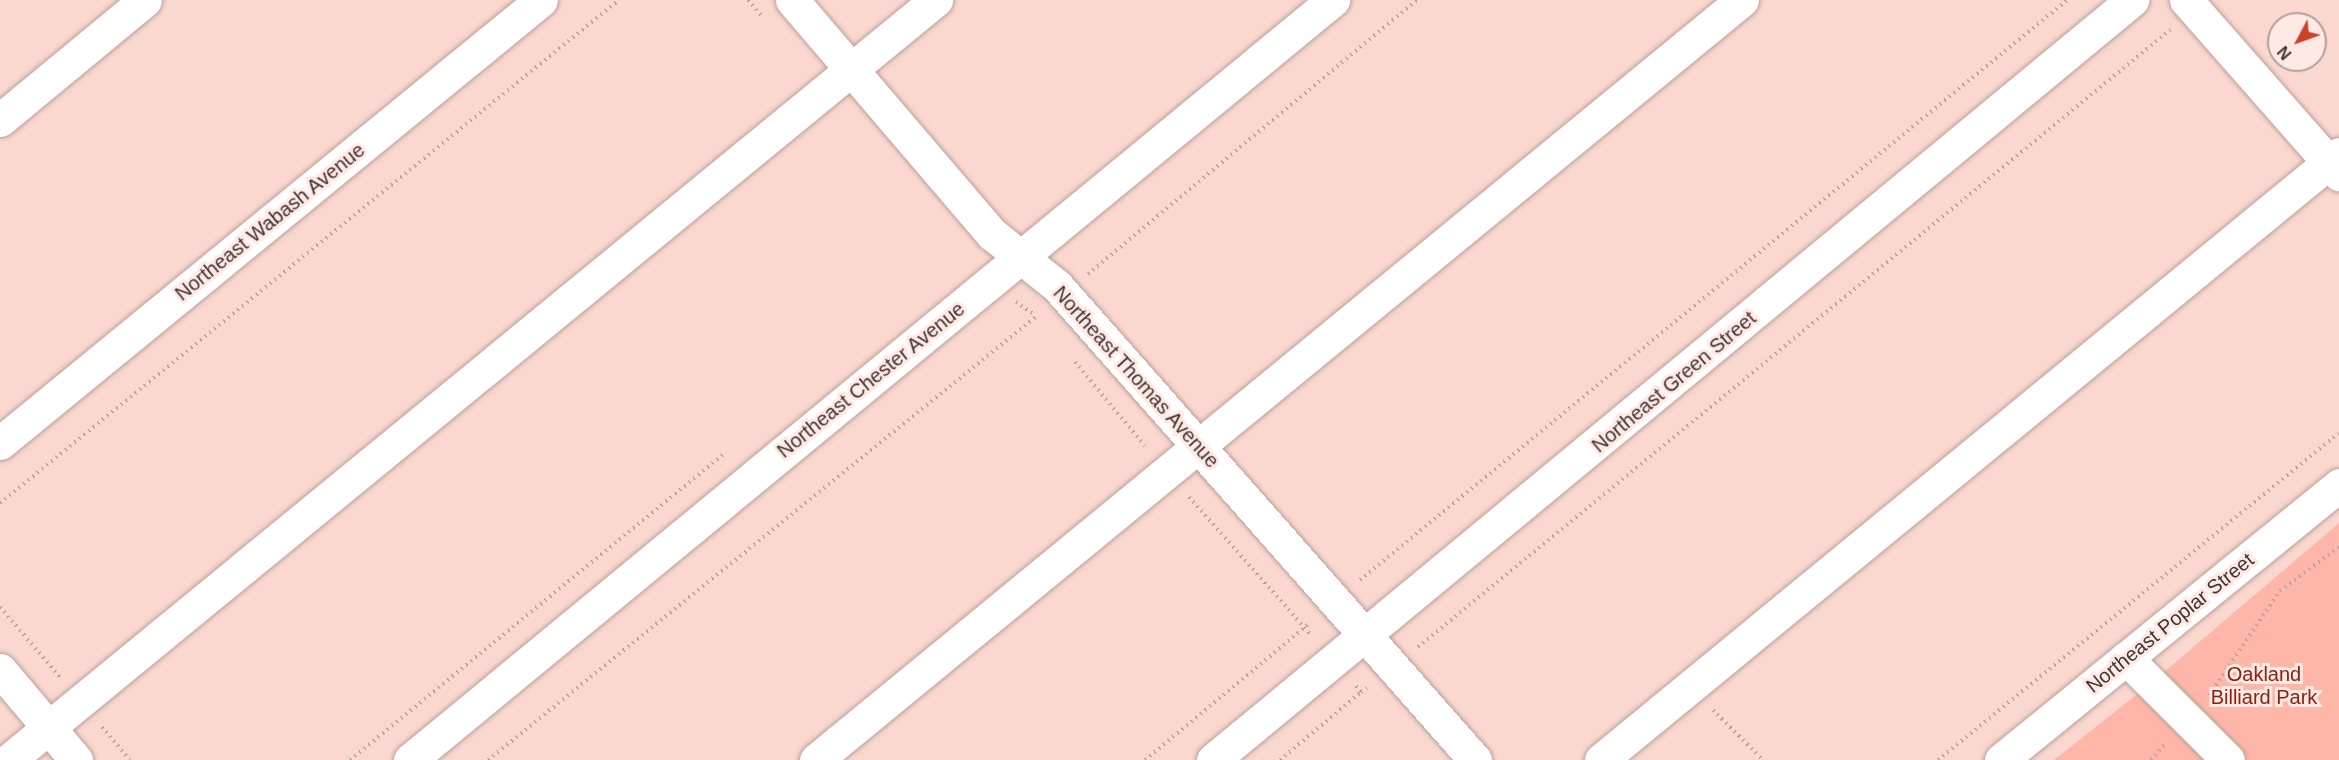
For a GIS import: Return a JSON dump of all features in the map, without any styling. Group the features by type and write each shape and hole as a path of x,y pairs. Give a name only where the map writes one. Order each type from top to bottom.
{"street":[{"path":"0,120 145,0"},
{"name":"Northeast Wabash Avenue","path":"0,443 541,0"},
{"name":"Northeast Thomas Avenue","path":"792,0 992,234 1064,294 1364,637 1475,760"},
{"path":"9,760 936,0"},
{"name":"Northeast Chester Avenue","path":"420,757 1021,256 1333,0"},
{"path":"816,760 1742,0"},
{"name":"Northeast Green Street","path":"1213,760 2132,0"},
{"path":"1601,760 2336,164 2190,5"},
{"name":"Northeast Poplar Street","path":"2001,760 2339,485"},
{"path":"2126,658 2228,760"},
{"path":"0,670 76,760"}],"path":[{"path":"0,503 619,0"},
{"path":"748,0 763,18"},
{"path":"488,760 1064,294 1418,0"},
{"path":"1145,760 2067,0"},
{"path":"1280,760 2190,5"},
{"path":"988,284 1037,316 1044,325"},
{"path":"1067,352 1166,471 1361,692"},
{"path":"1938,760 2339,433"},
{"path":"2151,760 2220,684 2280,591 2339,547"},
{"path":"1685,691 1725,718 1763,760"}],"green space":[{"name":"Oakland Billiard Park","path":"2339,523 2339,760 2054,760 2150,684"}]}
